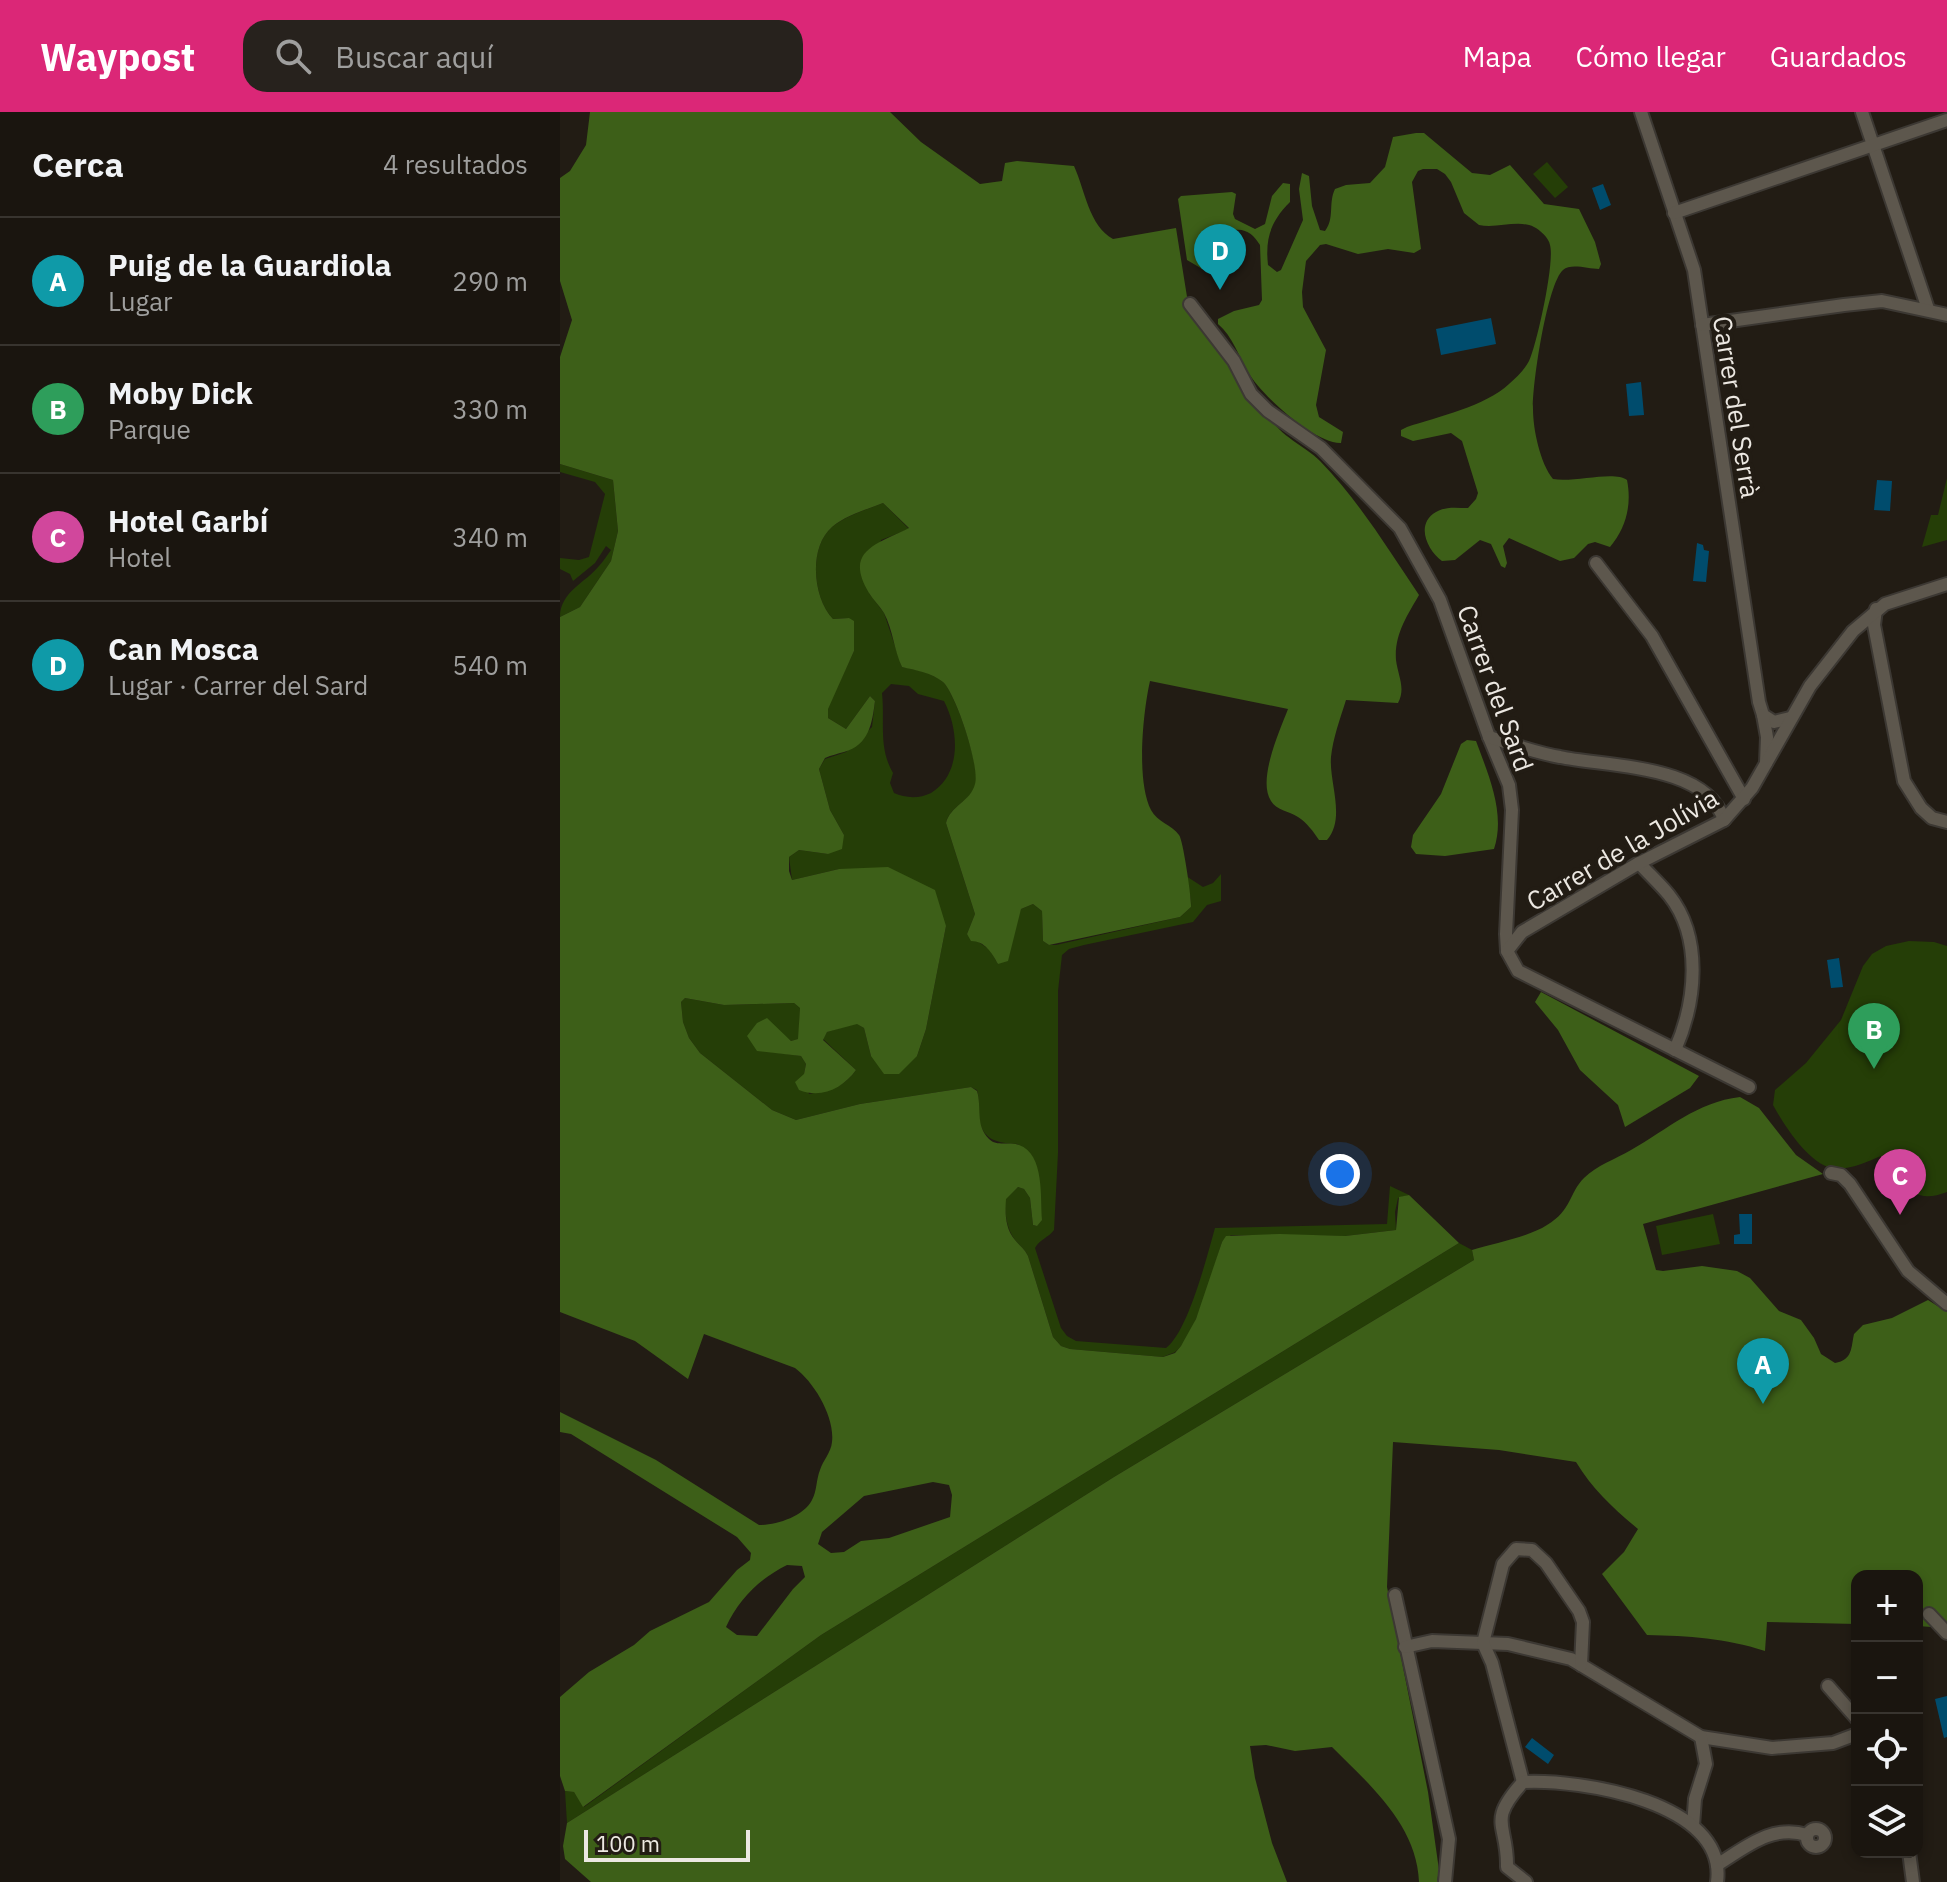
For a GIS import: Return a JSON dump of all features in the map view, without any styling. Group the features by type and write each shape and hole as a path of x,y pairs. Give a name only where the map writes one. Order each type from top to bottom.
{"street":[{"name":"Carrer del Serrà","path":"1641,112 1694,270 1755,680 1767,737 1766,765"},
{"path":"1862,112 1928,309"},
{"path":"1674,213 1947,120"},
{"path":"1702,325 1882,301 1947,315"},
{"name":"Carrer del Sard","path":"1190,304 1234,361 1251,394 1268,411 1321,448 1400,528 1440,600 1509,785 1507,951"},
{"path":"1596,563 1652,636 1744,799"},
{"name":"Carrer de la Jolívia","path":"1507,951 1522,932 1639,863 1724,820 1744,799 1810,686 1853,631 1876,609 1893,600 1947,584"},
{"path":"1876,609 1874,625 1904,781 1921,808 1932,818 1947,822"},
{"path":"1853,631 1865,629 1876,637"},
{"path":"1763,715 1774,722 1790,718"},
{"path":"1489,737 1560,757 1636,769 1695,785 1711,797 1724,820"},
{"path":"1639,863 1670,896 1686,925 1693,953 1687,1015 1675,1050"},
{"path":"1507,951 1518,971 1749,1087"},
{"path":"1831,1173 1841,1175 1850,1184 1908,1271 1947,1304"},
{"path":"1523,1782 1492,1663 1483,1643 1503,1564 1516,1549 1532,1550 1563,1585 1583,1622 1581,1665"},
{"path":"1395,1595 1449,1839 1445,1882"},
{"path":"1929,1614 1947,1633"},
{"path":"1405,1647 1432,1641 1508,1644 1571,1659 1701,1737 1772,1748 1833,1743 1851,1736"},
{"path":"1828,1686 1853,1714"},
{"path":"1693,1826 1695,1799 1706,1764 1701,1737"},
{"path":"1506,1882 1506,1848 1500,1828 1501,1814 1511,1795 1523,1782 1549,1780 1628,1793 1693,1826 1706,1838 1715,1855 1717,1882"},
{"path":"1717,1865 1773,1833 1791,1830 1807,1835"},
{"path":"1910,1858 1913,1882"},
{"path":"1507,1867 1526,1882"}],"green space":[{"path":"590,112 890,112 921,142 980,184 1002,181 1005,163 1017,161 1074,166 1093,217 1113,239 1176,228 1188,303 1276,426 1320,461 1348,492 1419,595 1397,642 1396,660 1401,687 1398,703 1346,700 1331,757 1336,811 1333,831 1327,840 1319,840 1301,819 1276,806 1267,792 1271,755 1288,709 1150,681 1143,728 1142,765 1146,797 1154,814 1181,839 1191,907 1180,917 1049,945 1043,941 1042,911 1033,904 1021,909 1008,961 998,964 988,948 971,941 967,934 975,914 946,823 975,784 974,763 960,715 943,682 929,674 902,667 887,620 862,579 860,567 868,550 909,528 883,503 838,523 824,536 819,547 816,573 821,599 833,619 849,618 854,621 854,651 828,709 828,718 846,729 870,696 875,701 874,710 864,739 852,749 825,758 819,769 830,810 844,835 842,849 828,854 799,850 789,857 789,871 792,880 839,869 888,867 935,890 946,926 926,1029 917,1056 899,1074 884,1074 871,1056 864,1028 857,1024 827,1032 823,1040 856,1070 838,1087 824,1092 808,1092 799,1090 795,1082 804,1074 806,1064 801,1056 757,1051 747,1036 757,1023 767,1018 791,1041 798,1039 800,1008 794,1003 724,1005 685,998 681,1002 683,1022 689,1038 700,1053 772,1110 796,1120 860,1104 971,1087 977,1091 980,1122 985,1134 996,1143 1015,1144 1027,1150 1037,1167 1042,1220 1037,1226 1033,1225 1030,1198 1024,1189 1018,1187 1006,1199 1006,1220 1012,1235 1028,1256 1053,1337 1061,1346 1070,1349 1163,1357 1175,1353 1196,1319 1226,1236 1345,1236 1396,1230 1399,1197 1409,1195 1459,1243 821,1635 583,1807 574,1792 565,1791 560,1776 560,1697 589,1672 634,1645 650,1631 709,1602 750,1560 751,1553 737,1537 571,1434 560,1432 560,1412 656,1460 759,1525 788,1519 808,1506 814,1497 821,1466 832,1442 830,1422 822,1401 795,1368 704,1334 688,1379 635,1341 560,1312 560,617 580,607 611,561 618,531 613,480 560,464 560,357 572,320 560,281 560,178 570,171 586,145","holes":["933,1482 949,1485 952,1495 950,1517 889,1538 861,1541 844,1552 831,1553 818,1544 822,1532 864,1496","787,1565 802,1566 805,1577 757,1636 737,1635 726,1627 751,1591"]},
{"path":"1424,133 1472,173 1490,175 1510,165 1544,204 1579,209 1595,242 1601,264 1599,269 1566,268 1551,294 1538,359 1533,417 1541,455 1553,479 1613,476 1627,480 1629,498 1626,516 1610,547 1595,542 1588,544 1574,558 1560,561 1509,538 1503,546 1507,563 1505,568 1501,566 1491,544 1480,540 1455,560 1442,561 1428,544 1426,523 1440,510 1468,508 1478,493 1462,441 1451,433 1413,441 1401,436 1401,430 1407,427 1488,399 1509,384 1527,364 1548,285 1551,254 1549,242 1536,228 1521,224 1479,225 1464,213 1445,174 1437,169 1423,169 1418,171 1412,182 1421,249 1414,253 1388,249 1358,254 1320,245 1306,261 1303,307 1326,350 1316,405 1319,417 1343,432 1341,443 1317,436 1276,405 1255,382 1218,324 1218,319 1234,311 1259,305 1262,300 1260,245 1255,238 1246,231 1234,230 1211,268 1204,270 1187,260 1178,199 1181,196 1232,192 1236,194 1235,219 1255,229 1265,224 1272,196 1283,183 1290,184 1290,202 1278,216 1269,238 1268,265 1277,272 1281,270 1303,220 1299,189 1302,173 1309,176 1312,206 1320,230 1325,231 1330,221 1335,189 1370,183 1385,167 1393,137"},
{"path":"1547,162 1568,187 1555,198 1533,174"},
{"path":"560,464 613,480 618,531 611,561 580,607 560,617 569,594 611,550 606,546 595,563 573,581 570,574 560,569 560,558 579,560 589,557 605,494 595,482 560,472"},
{"path":"1947,478 1947,540 1922,547 1931,515 1938,515"},
{"path":"883,503 909,529 881,540 869,593 884,613 902,667 918,670 943,682 960,715 971,747 976,784 946,823 975,914 967,934 990,950 998,964 1021,909 1033,904 1042,911 1043,941 1056,945 1180,917 1191,907 1186,876 1203,887 1213,883 1221,874 1221,901 1207,905 1193,922 1084,945 1069,949 1062,955 1058,991 1058,1153 1054,1230 1035,1248 1061,1328 1067,1336 1076,1341 1166,1348 1189,1310 1215,1228 1387,1224 1390,1186 1409,1195 1398,1198 1396,1230 1345,1236 1231,1235 1222,1242 1190,1333 1175,1352 1163,1357 1070,1349 1061,1346 1053,1337 1028,1256 1012,1235 1007,1220 1005,1199 1018,1187 1024,1189 1030,1198 1033,1225 1037,1226 1018,1144 987,1136 979,1117 977,1090 971,1087 860,1104 796,1120 772,1110 700,1053 689,1038 683,1022 681,1002 685,998 724,1005 794,1003 800,1008 799,1039 791,1041 776,1029 772,1052 801,1056 806,1064 804,1074 809,1094 836,1087 856,1070 823,1039 827,1032 856,1023 864,1028 871,1056 917,1056 926,1029 946,926 839,869 792,880 789,857 799,850 828,854 844,835 830,810 819,769 825,759 846,752 872,727 875,701 870,696 846,729 828,718 827,709 854,651 849,618 833,619 821,599 816,573 819,547 832,527","holes":["891,684 909,686 918,694 944,701 955,738 953,763 948,775 931,793 917,797 894,793 890,783 893,773 885,754 883,734 882,693"]},
{"path":"1467,740 1476,741 1494,794 1498,822 1494,849 1445,856 1416,854 1411,847 1413,835 1441,794 1461,744"},
{"path":"1909,941 1947,946 1947,1192 1935,1196 1916,1194 1908,1189 1881,1156 1845,1168 1823,1165 1806,1152 1773,1105 1775,1090 1806,1063 1841,1020 1863,966 1872,954 1886,946"},
{"path":"1541,992 1699,1076 1690,1088 1625,1127 1618,1105 1580,1070 1558,1030 1535,1002"},
{"path":"1740,1097 1759,1108 1796,1155 1823,1174 1643,1224 1656,1270 1702,1266 1737,1271 1750,1278 1779,1311 1801,1320 1821,1354 1835,1363 1848,1356 1854,1334 1863,1325 1892,1318 1928,1300 1947,1312 1947,1625 1930,1608 1923,1614 1923,1570 1851,1570 1851,1624 1767,1622 1765,1651 1707,1638 1647,1635 1602,1574 1624,1552 1638,1529 1604,1498 1576,1462 1499,1450 1393,1442 1387,1587 1428,1792 1439,1870 1437,1882 1419,1882 1410,1842 1400,1824 1375,1791 1332,1747 1295,1751 1266,1745 1250,1746 1272,1843 1287,1882 591,1882 565,1859 563,1846 567,1823 1114,1477 1474,1260 1472,1250 1547,1225 1561,1213 1579,1184 1595,1169 1696,1110"},
{"path":"1713,1214 1720,1244 1662,1255 1656,1226"},
{"path":"1459,1243 1472,1250 1474,1260 1114,1477 567,1823 565,1791 574,1792 584,1807 821,1635"},
{"path":"1923,1614 1932,1627 1923,1626"}],"water":[{"path":"1603,184 1611,205 1600,210 1592,188"},
{"path":"1491,318 1496,344 1441,355 1436,329"},
{"path":"1641,382 1644,415 1629,416 1626,384"},
{"path":"1877,480 1892,481 1890,511 1874,510"},
{"path":"1697,543 1709,551 1706,582 1693,581"},
{"path":"1839,958 1843,987 1831,988 1827,960"},
{"path":"1739,1214 1752,1214 1752,1244 1734,1244 1734,1235 1740,1234"},
{"path":"1947,1696 1947,1737 1944,1738 1935,1699"},
{"path":"1532,1738 1554,1755 1548,1764 1525,1747"}],"place":[{"name":"Can Mosca","path":"1220,290"},
{"name":"Moby Dick","path":"1874,1069"},
{"name":"Hotel Garbí","path":"1900,1215"},
{"name":"Puig de la Guardiola","path":"1763,1404"}]}
